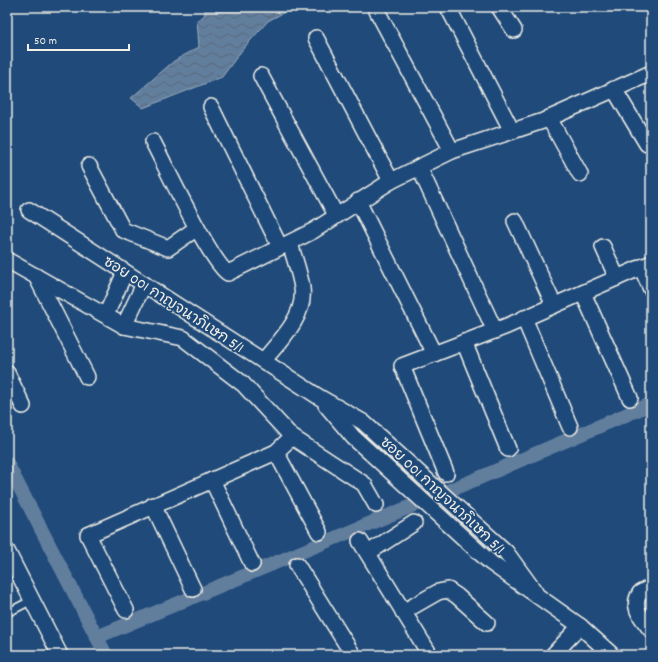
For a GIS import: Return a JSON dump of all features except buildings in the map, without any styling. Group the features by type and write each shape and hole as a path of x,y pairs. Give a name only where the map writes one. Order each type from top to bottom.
{"street":[{"path":"375,7 452,151"},
{"path":"448,7 512,131"},
{"path":"499,7 514,30"},
{"path":"316,38 392,181"},
{"path":"153,142 197,228 221,267 228,273 285,245 392,181 452,151 549,118 651,73"},
{"path":"261,76 336,215"},
{"path":"614,89 647,144"},
{"path":"211,107 285,245 302,287 303,299 298,314 281,340 263,361"},
{"path":"549,118 580,174"},
{"path":"89,166 123,230 168,248 197,228"},
{"path":"419,167 495,330"},
{"path":"358,201 434,354"},
{"name":"ซอย 001 กาญจนาภิเษก 5/1","path":"29,210 319,397 363,422 506,552 534,592"},
{"path":"515,221 554,306"},
{"path":"603,247 617,278"},
{"path":"7,260 124,326 183,338 243,384 292,437 364,484 376,505"},
{"path":"446,473 402,366 554,306 646,265 651,289"},
{"path":"106,315 125,272"},
{"path":"36,276 87,377"},
{"path":"124,326 144,284"},
{"path":"583,292 630,398"},
{"path":"524,318 570,427"},
{"path":"464,342 508,449"},
{"path":"7,373 23,406"},
{"name":"ซอย 001 กาญจนาภิเษก 5/1","path":"319,397 353,437 491,563 580,626 612,655"},
{"path":"126,610 88,535 276,452 292,437"},
{"path":"276,452 318,532"},
{"path":"212,480 252,564"},
{"path":"153,505 194,589"},
{"path":"414,523 364,547 430,655"},
{"path":"7,551 60,655"},
{"path":"297,565 353,655"},
{"path":"651,587 640,593 636,603 636,609 651,630"},
{"path":"403,612 438,592 448,590 457,596 487,623"},
{"path":"553,655 580,626"}],"lane":[{"path":"7,614 32,600"}],"water":[{"path":"206,7 294,7 268,21 242,50 222,77 143,108 131,98 174,61 199,47 197,20 204,16"}],"waterway":[{"path":"97,637 479,478 651,404"},
{"path":"7,463 106,655"}]}
